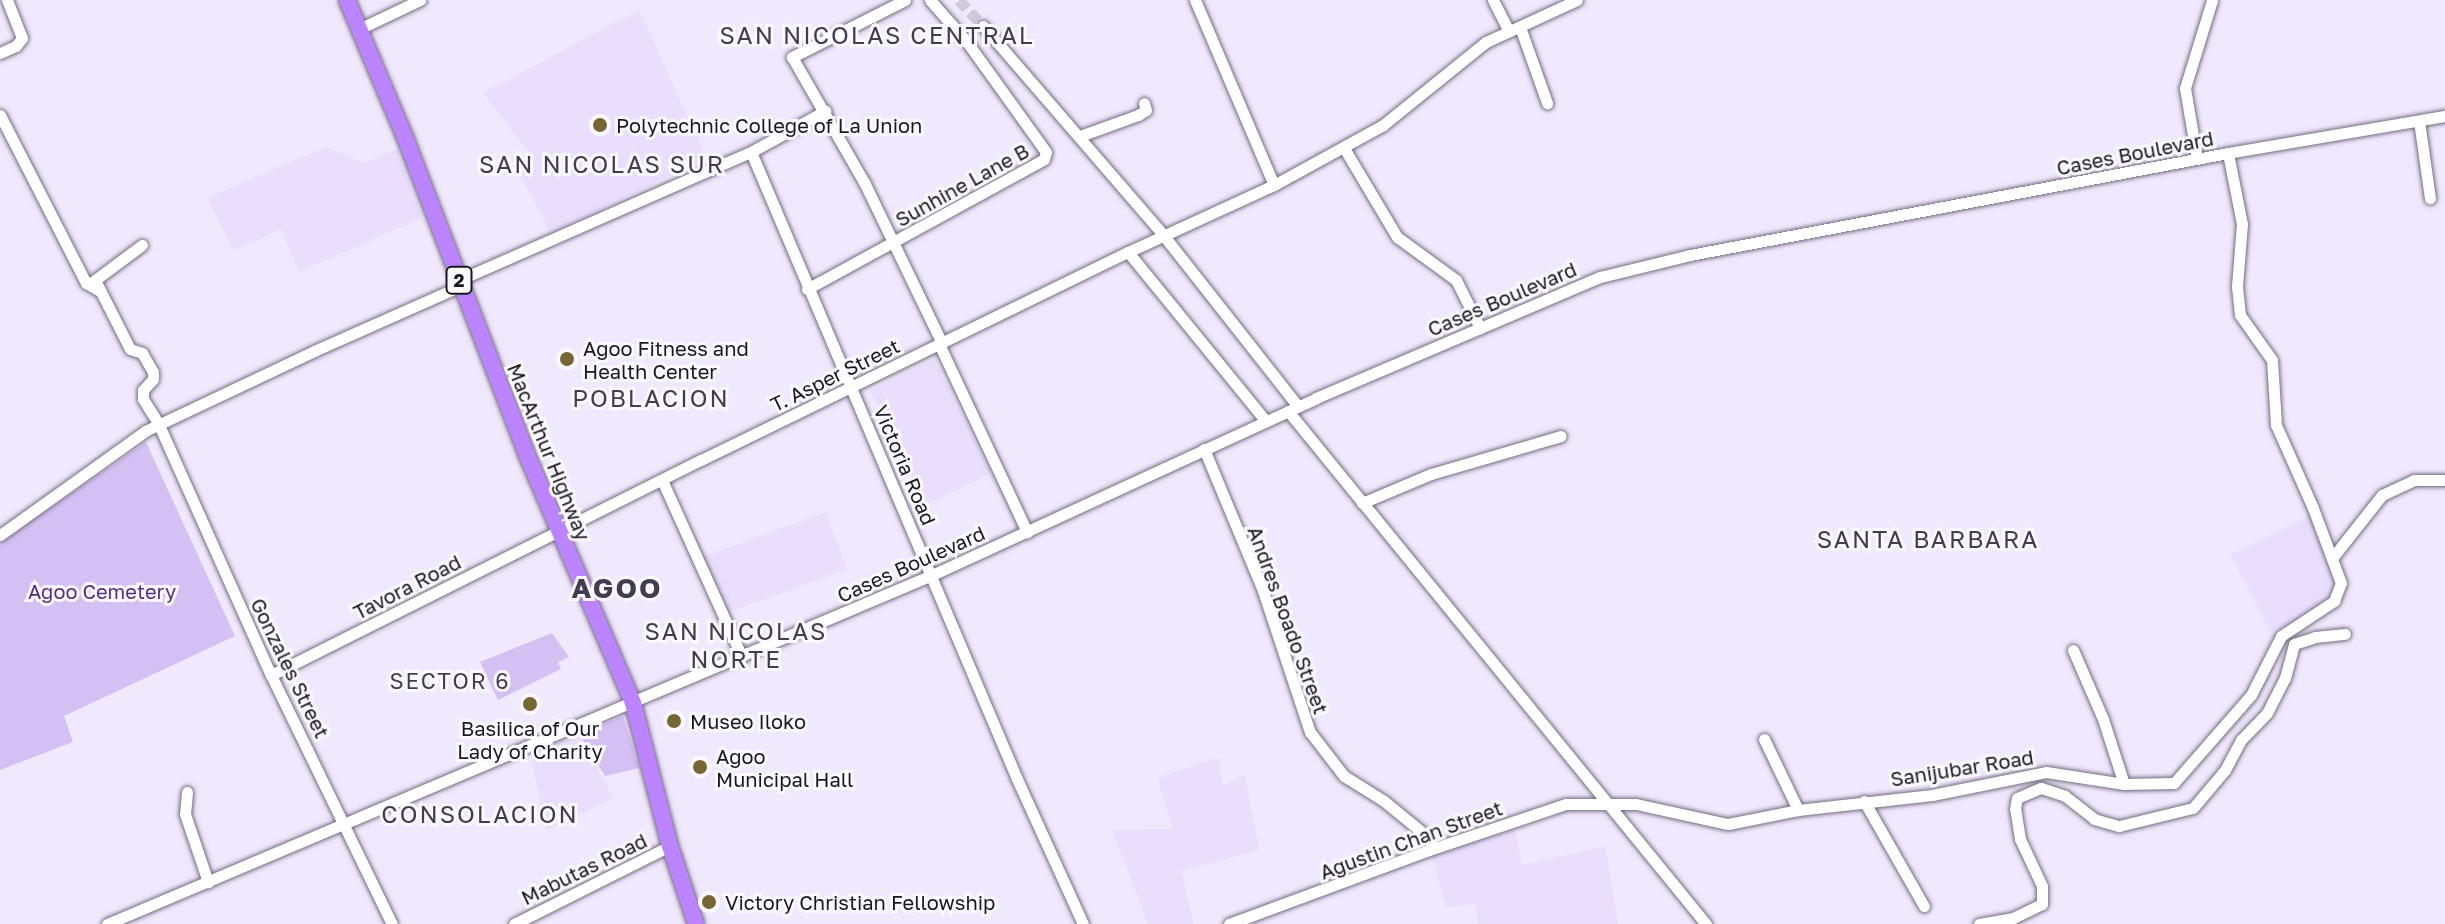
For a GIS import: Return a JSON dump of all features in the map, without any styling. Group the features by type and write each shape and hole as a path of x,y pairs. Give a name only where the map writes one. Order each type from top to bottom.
{"highway":[{"name":"MacArthur Highway","path":"347,0 559,531 633,703 670,846 696,924"}],"street":[{"path":"0,53 16,46 22,38 7,0"},
{"path":"359,29 420,0"},
{"path":"905,0 792,57 825,111 894,244 1027,532"},
{"name":"Sunhine Lane B","path":"807,289 1044,159 1046,152 967,42 930,0"},
{"path":"1195,0 1274,185"},
{"path":"1493,0 1514,29 1547,103"},
{"name":"T. Asper Street","path":"559,531 1128,252 1274,185 1383,125 1486,42 1577,0"},
{"path":"2197,159 2185,88 2212,0"},
{"path":"983,26 1164,236 1362,503 1706,924"},
{"path":"1080,136 1138,115 1146,110 1144,103"},
{"path":"0,535 159,425 460,283 751,152 825,111"},
{"path":"0,115 86,283 100,291"},
{"name":"Cases Boulevard","path":"107,924 932,575 1293,408 1600,277 1638,266 2228,153 2445,116"},
{"path":"2419,121 2430,198"},
{"path":"1344,148 1397,237 1456,280 1480,328"},
{"name":"Victoria Road","path":"751,152 1017,779 1083,924"},
{"name":"Sanijubar Road","path":"1607,804 1636,804 1728,824 1798,810 1932,795 2046,772 2124,784 2169,786 2179,779 2251,695 2281,636 2334,601 2341,583 2333,557 2276,425 2272,360 2240,315 2237,286 2242,224 2228,153"},
{"path":"100,291 95,280 98,275 142,245"},
{"path":"1128,252 1266,421"},
{"name":"Gonzales Street","path":"100,291 130,349 142,353 153,372 153,379 142,395 159,425 271,675 392,924"},
{"path":"1362,503 1431,474 1561,436"},
{"name":"Andres Boado Street","path":"1204,449 1263,591 1310,732 1344,776 1384,801 1429,838 1434,848"},
{"path":"662,480 742,657"},
{"path":"2333,557 2382,495 2414,480 2445,480"},
{"name":"Tavora Road","path":"271,675 559,531"},
{"path":"1979,924 2013,918 2042,904 2042,886 2020,839 2015,809 2017,798 2041,788 2065,796 2094,819 2119,826 2193,808 2225,770 2241,740 2267,713 2285,678 2294,644 2315,637 2345,634"},
{"path":"2073,650 2103,719 2124,784"},
{"path":"1764,739 1798,810"},
{"path":"187,792 185,814 208,882"},
{"path":"1864,801 1924,906"},
{"name":"Agustin Chan Street","path":"1229,924 1553,807 1607,804"},
{"name":"Mabutas Road","path":"514,924 670,846"}],"shaded area":[{"name":"Polytechnic College of La Union","path":"639,10 707,158 551,233 518,172 534,159 483,93"},
{"path":"326,147 364,163 397,149 422,218 299,272 280,229 234,251 207,198"},
{"path":"935,359 991,473 926,505 870,391"},
{"path":"826,512 847,569 723,614 702,557"},
{"path":"2310,515 2335,581 2332,593 2308,616 2271,632 2230,555"},
{"path":"578,734 613,798 546,831 531,755"},
{"path":"1218,757 1223,785 1245,775 1259,850 1182,871 1193,924 1148,924 1112,830 1172,829 1158,778"},
{"path":"1515,829 1522,865 1605,846 1618,924 1478,924 1475,904 1446,908 1432,856"}],"green space":[{"name":"Agoo Cemetery","path":"146,442 235,636 64,716 73,742 0,770 0,543"},
{"path":"552,633 569,657 558,662 561,669 498,700 480,662"},
{"path":"623,716 639,768 605,776 579,734"}],"tunnel":[{"path":"959,0 983,26"}],"place":[{"name":"Polytechnic College of La Union","path":"600,125"},
{"name":"Agoo Fitness and Health Center","path":"567,359"},
{"name":"Basilica of Our Lady of Charity","path":"530,704"},
{"name":"Museo Iloko","path":"674,721"},
{"name":"Agoo Municipal Hall","path":"700,767"},
{"name":"Victory Christian Fellowship","path":"709,902"}],"district":[{"name":"SAN NICOLAS CENTRAL","path":"877,35"},
{"name":"SAN NICOLAS SUR","path":"602,164"},
{"name":"POBLACION","path":"651,398"},
{"name":"SANTA BARBARA","path":"1928,539"},
{"name":"AGOO","path":"617,588"},
{"name":"SAN NICOLAS NORTE","path":"736,645"},
{"name":"SECTOR 6","path":"450,681"},
{"name":"CONSOLACION","path":"480,814"}]}
